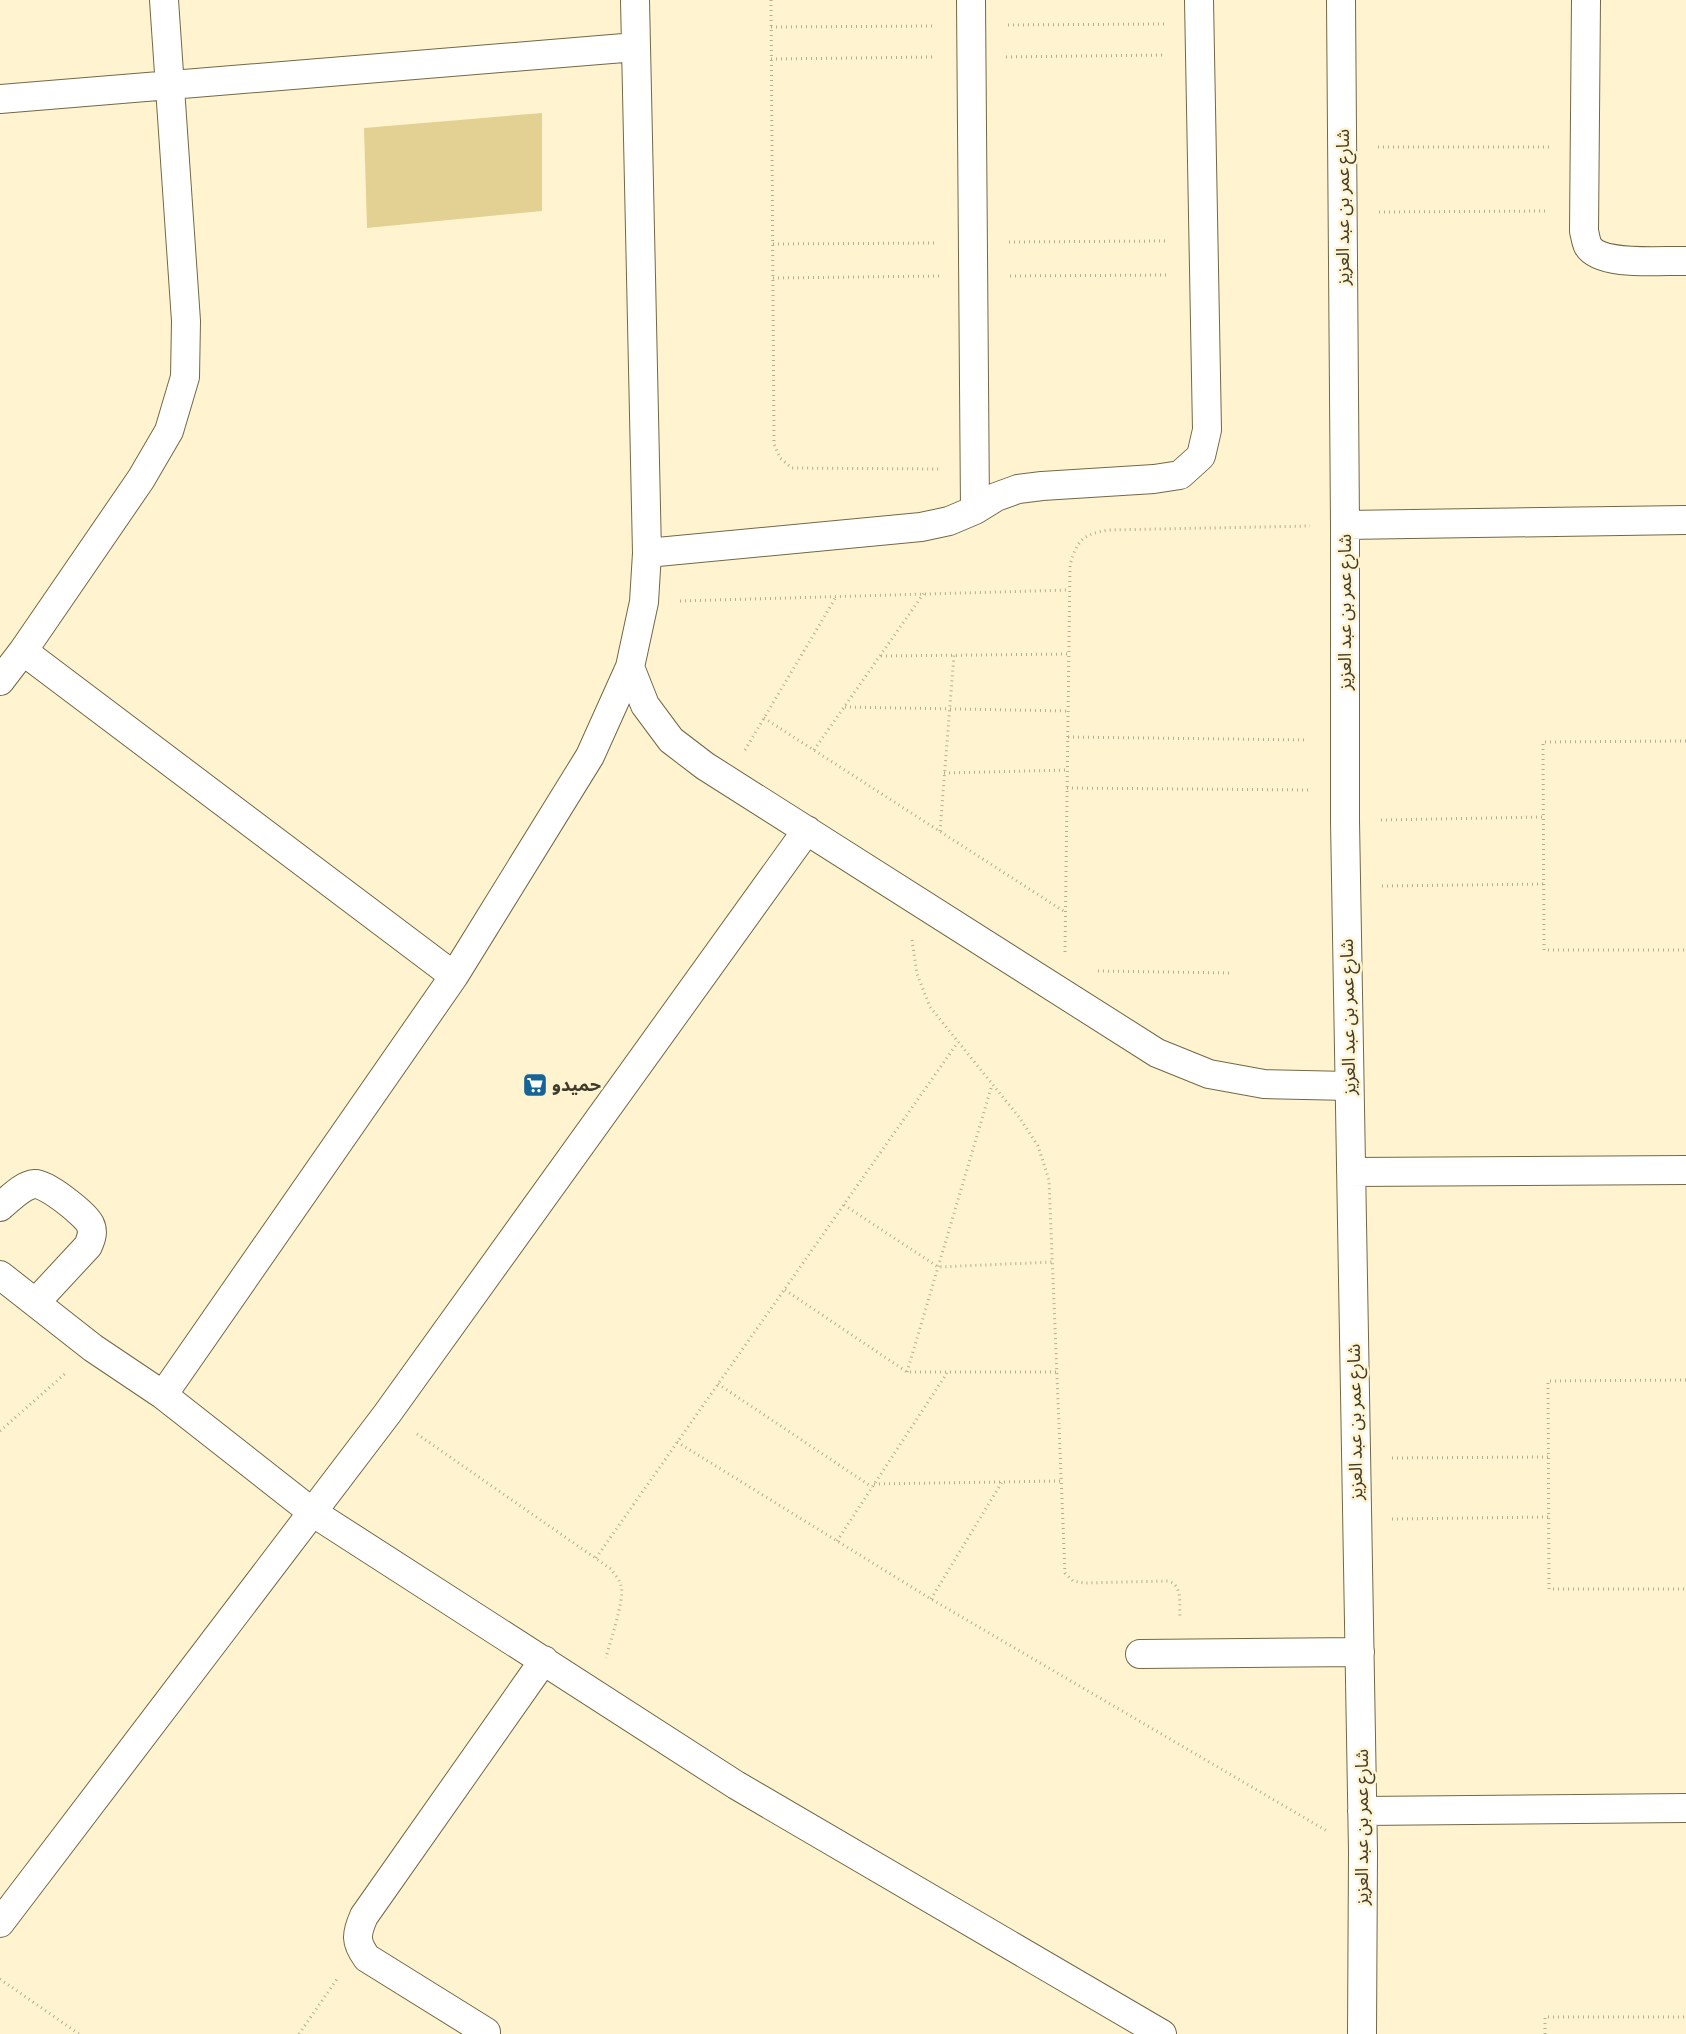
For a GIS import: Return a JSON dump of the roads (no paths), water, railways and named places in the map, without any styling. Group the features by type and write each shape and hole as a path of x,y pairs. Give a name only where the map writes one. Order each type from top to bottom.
{"street":[{"path":"0,680 23,651 142,480 169,431 185,377 186,321 164,0"},
{"path":"163,1395 454,976 590,756 630,667 644,602 647,553 635,0"},
{"path":"971,0 975,510"},
{"path":"647,553 921,527 949,521 975,510 996,497 1018,489 1154,480 1180,474 1200,456 1207,430 1199,0"},
{"name":"شارع عمر بن عبد العزيز","path":"1341,0 1344,212 1344,740 1363,1852 1362,2034"},
{"path":"1586,0 1584,230 1588,246 1600,256 1615,260 1686,261"},
{"path":"0,99 636,47"},
{"path":"1345,525 1686,520"},
{"path":"23,651 454,976"},
{"path":"630,667 645,705 671,740 705,766 914,898 1065,982 1157,1053 1209,1074 1264,1084 1349,1086"},
{"path":"0,1923 387,1414 807,830"},
{"path":"1351,1172 1686,1170"},
{"path":"0,1207 26,1186 38,1184 48,1188 84,1216 90,1225 92,1236 88,1246 36,1302"},
{"path":"0,1275 93,1348 163,1395 312,1512 736,1785 1162,2034"},
{"path":"1140,1654 1360,1652"},
{"path":"486,2032 366,1958 359,1948 357,1931 364,1916 544,1660"},
{"path":"1362,1811 1686,1808"}],"place":[{"name":"حميدو","path":"535,1085"}]}
